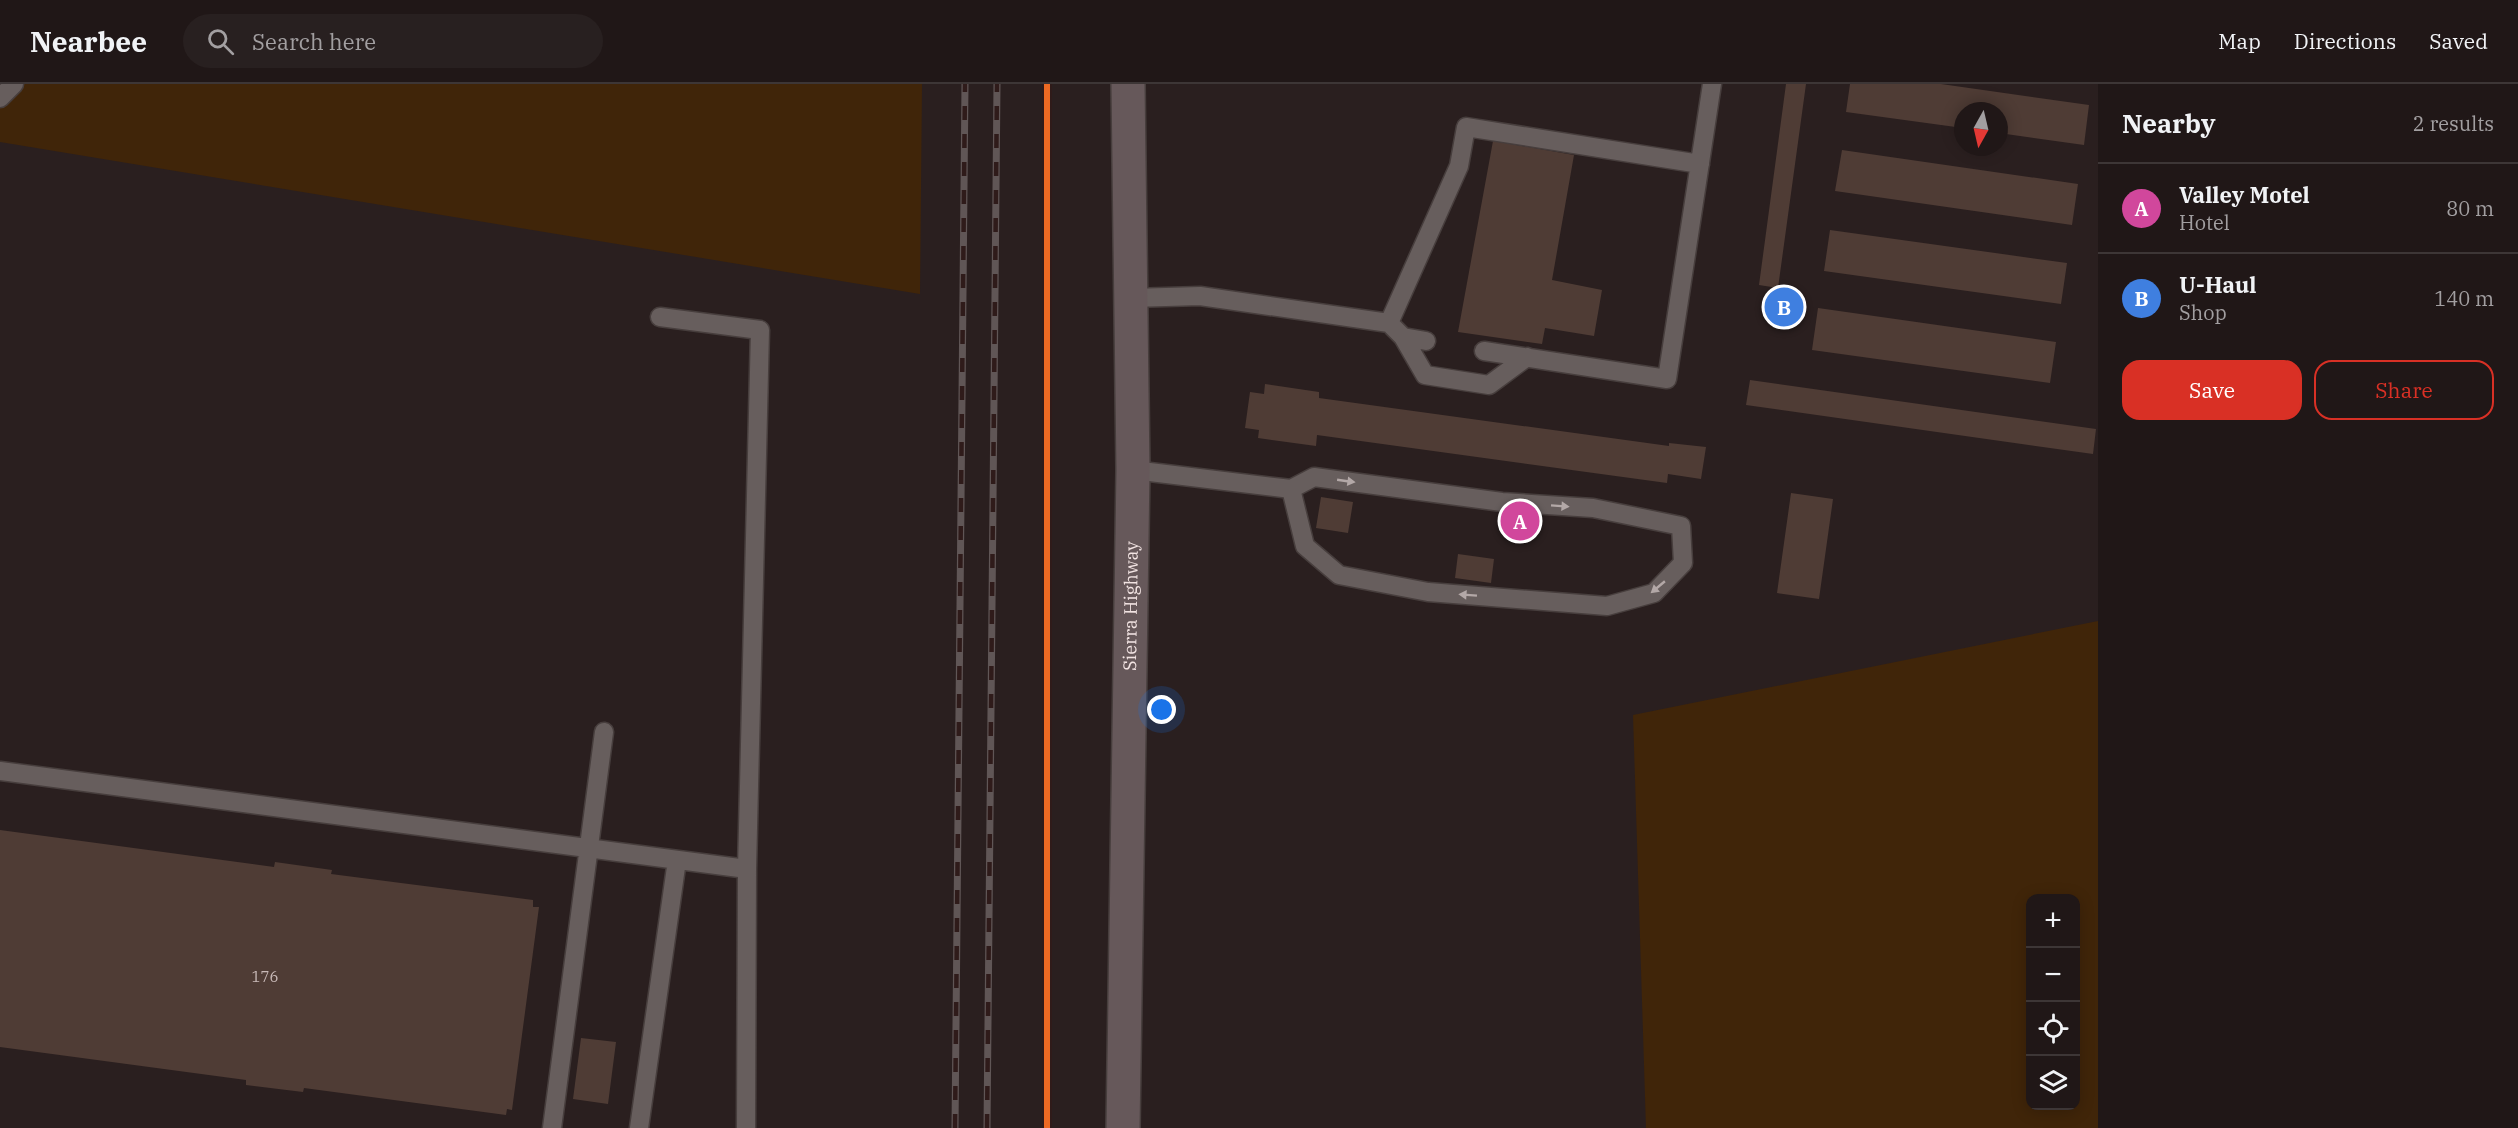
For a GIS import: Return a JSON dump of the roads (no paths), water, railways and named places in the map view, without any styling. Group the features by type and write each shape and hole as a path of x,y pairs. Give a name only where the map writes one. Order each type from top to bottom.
{"main road":[{"name":"Sierra Highway","path":"1123,1128 1133,470 1128,84"}],"lane":[{"path":"0,98 14,84"},
{"path":"1484,351 1667,379 1712,84"},
{"path":"1389,323 1460,166 1466,127 1700,164"},
{"path":"1131,298 1200,296 1389,323 1403,338 1425,375 1489,385 1527,357"},
{"path":"660,318 760,330 747,869 746,1128"},
{"path":"1403,338 1426,341"},
{"path":"1133,470 1291,489 1314,477 1502,502 1593,508 1681,526 1683,563 1654,593 1607,606 1428,592 1339,576 1305,546 1291,489"},
{"path":"552,1128 604,732"},
{"path":"0,771 747,869"},
{"path":"639,1128 677,860"}],"railway":[{"path":"955,1128 965,84"},
{"path":"987,1128 997,84"}],"place":[{"name":"U-Haul","path":"1784,307"},
{"name":"Valley Motel","path":"1520,521"}]}
